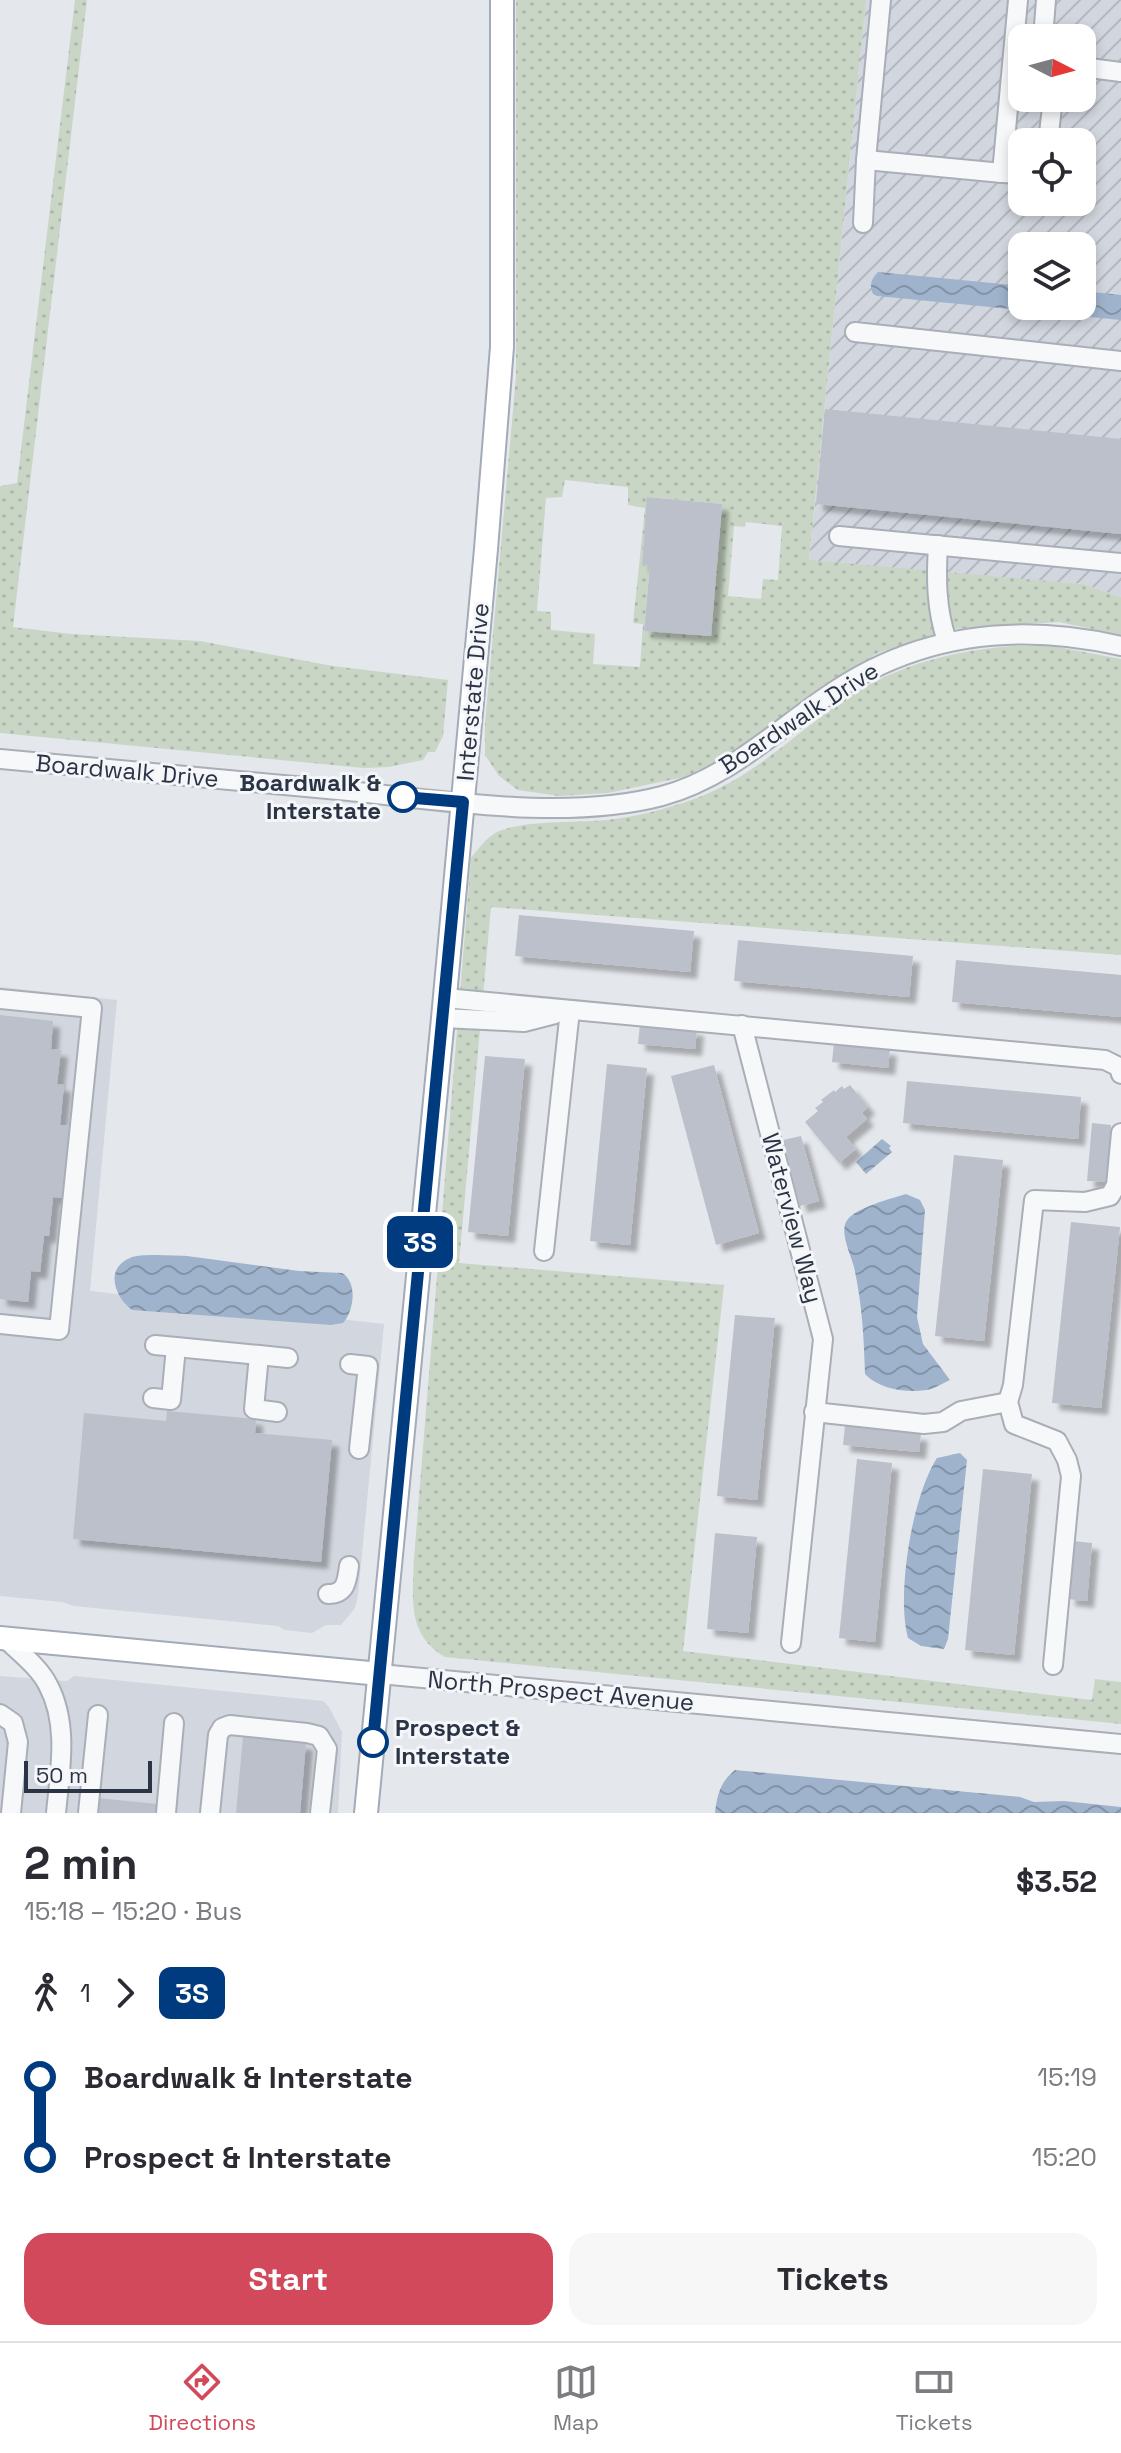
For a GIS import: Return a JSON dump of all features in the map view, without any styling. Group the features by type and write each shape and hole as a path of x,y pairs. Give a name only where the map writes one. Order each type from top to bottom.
{"main road":[{"name":"Interstate Drive","path":"366,1813 444,1008 502,347 502,0"},
{"name":"North Prospect Avenue","path":"3,1639 380,1674"}],"street":[{"path":"863,223 881,0"},
{"path":"1002,173 1018,0"},
{"path":"1044,24 1046,0"},
{"path":"1096,69 1121,72"},
{"path":"866,160 1008,173"},
{"path":"855,332 1121,361"},
{"path":"839,536 1121,563"},
{"path":"938,545 936,578 940,621 947,641"},
{"name":"Boardwalk Drive","path":"0,759 463,802 589,807 663,795 713,775 742,759 826,696 875,665 947,641 1011,634 1093,640 1121,646"},
{"path":"0,999 92,1008 59,1330 0,1324"},
{"path":"444,1008 570,1010 1105,1060 1119,1067 1121,1074"},
{"path":"544,1251 570,1010"},
{"name":"Waterview Way","path":"742,1025 823,1339 791,1643"},
{"path":"1053,1665 1071,1476 1057,1441 1014,1424 1008,1402 1013,1385 1034,1200 1085,1202 1110,1196 1116,1185 1121,1133"},
{"path":"155,1345 288,1358"},
{"path":"153,1398 171,1400 176,1347"},
{"path":"259,1355 254,1409 277,1412"},
{"path":"350,1364 368,1366 359,1449"},
{"path":"814,1412 924,1424 943,1422 961,1411 1008,1402"},
{"path":"328,1594 342,1590 349,1566"},
{"path":"3,1639 48,1683 56,1703 62,1735 56,1813"},
{"name":"North Prospect Avenue","path":"380,1674 1121,1744"},
{"path":"0,1714 13,1723 18,1742 11,1813"},
{"path":"88,1813 98,1715"},
{"path":"166,1813 174,1723"},
{"path":"210,1813 218,1735 222,1728 230,1725 319,1736 327,1749 320,1813"}],"shaded area":[{"path":"866,0 1121,0 1121,597 1083,584 809,561"},
{"path":"0,987 117,1000 90,1291 384,1324 358,1595 355,1608 341,1625 326,1625 312,1633 285,1630 278,1626 0,1596"},
{"path":"0,1676 67,1681 74,1676 323,1701 342,1732 338,1813 0,1813"}],"green space":[{"path":"75,0 87,0 13,627 71,634 200,641 333,666 448,680 443,736 435,752 428,752 423,760 364,768 0,733 0,486 17,483"},
{"path":"516,0 866,0 809,560 1083,584 1121,597 1121,635 1059,622 951,629 878,653 810,695 763,733 721,760 684,777 608,793 559,796 518,790 499,776 485,755 485,724 516,376","holes":["565,480 628,487 628,505 645,508 633,623 643,624 640,667 593,664 595,634 551,630 551,612 537,611 546,498 562,497","648,497 722,504 710,636 644,630 650,565 642,564","746,522 782,526 778,580 763,579 761,599 728,596 734,526 745,527"]},
{"path":"1013,646 1052,646 1121,659 1121,955 491,907 459,1263 724,1285 683,1651 1092,1700 1095,1679 1121,1682 1121,1724 445,1657 432,1648 418,1626 414,1614 413,1587 471,858 490,837 508,828 617,819 694,799 740,777 841,703 898,671 935,659"}],"water":[{"path":"878,272 1008,285 1008,309 877,296 873,294 872,280"},
{"path":"1096,292 1121,295 1121,320 1096,318"},
{"path":"882,1139 891,1146 892,1152 866,1174 856,1162"},
{"path":"906,1194 920,1200 925,1210 917,1317 923,1344 950,1380 918,1391 885,1386 865,1374 859,1294 844,1229 848,1219 859,1211"},
{"path":"187,1256 299,1271 342,1273 352,1290 350,1311 343,1323 331,1325 132,1310 117,1291 117,1269 130,1258"},
{"path":"960,1453 967,1460 948,1639 944,1649 921,1646 908,1638 905,1619 905,1572 914,1520 920,1496 937,1458"},
{"path":"735,1770 1020,1797 1034,1802 1064,1801 1121,1807 1121,1813 715,1813 720,1789"}],"building":[{"path":"825,409 1121,439 1121,534 816,504"},
{"path":"647,497 722,504 711,636 644,631 650,565 642,565"},
{"path":"519,915 694,931 690,972 515,956"},
{"path":"738,940 913,956 909,997 734,981"},
{"path":"956,960 1121,975 1121,1017 952,1002"},
{"path":"0,1015 53,1021 51,1049 61,1050 57,1084 64,1085 60,1125 72,1126 65,1198 53,1197 49,1236 44,1236 40,1272 31,1271 28,1302 0,1299"},
{"path":"640,1024 697,1029 695,1049 638,1044"},
{"path":"834,1043 890,1049 888,1068 832,1062"},
{"path":"485,1056 525,1059 508,1236 468,1232"},
{"path":"607,1064 647,1068 630,1245 590,1241"},
{"path":"714,1065 759,1233 716,1245 671,1076"},
{"path":"907,1081 1081,1097 1078,1139 903,1123"},
{"path":"850,1085 868,1107 862,1113 867,1119 846,1137 856,1149 839,1163 805,1122 818,1111 815,1108 823,1102 821,1100 834,1090"},
{"path":"1092,1123 1111,1125 1106,1182 1087,1181"},
{"path":"801,1136 819,1201 800,1206 783,1140"},
{"path":"954,1155 1003,1160 984,1341 935,1336"},
{"path":"1071,1222 1120,1227 1101,1408 1052,1403"},
{"path":"735,1315 775,1318 757,1500 717,1496"},
{"path":"167,1411 256,1419 255,1433 332,1440 321,1562 73,1539 84,1413 166,1421"},
{"path":"845,1426 921,1434 919,1452 843,1445"},
{"path":"857,1459 892,1463 875,1642 839,1638"},
{"path":"983,1469 1032,1474 1014,1655 965,1650"},
{"path":"715,1533 757,1537 748,1633 707,1629"},
{"path":"1073,1541 1092,1543 1087,1601 1068,1599"},
{"path":"243,1737 306,1743 300,1813 236,1813"},
{"path":"98,1798 157,1804 157,1813 97,1813"}],"bus line":[{"name":"3S","path":"373,1742 463,802 403,797"}],"place":[{"name":"Boardwalk & Interstate","path":"403,797"},
{"name":"Prospect & Interstate","path":"373,1742"}]}
